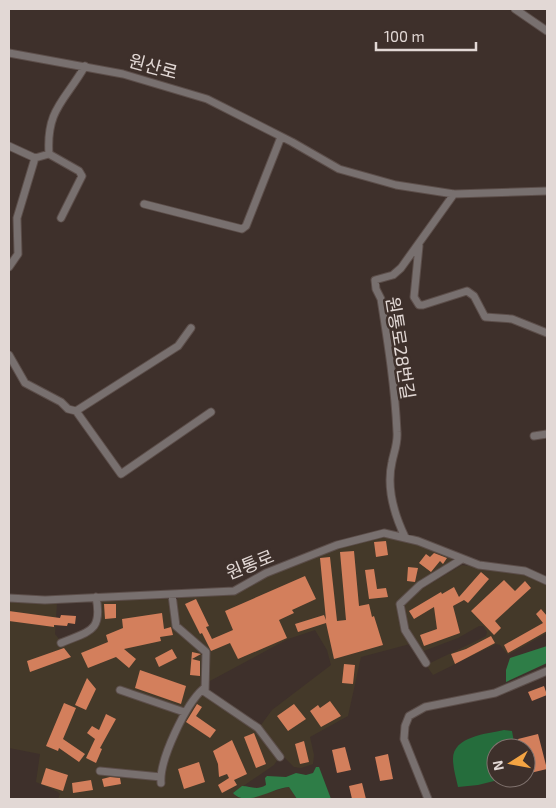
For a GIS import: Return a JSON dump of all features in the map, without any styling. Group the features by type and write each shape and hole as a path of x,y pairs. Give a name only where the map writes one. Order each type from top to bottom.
{"street":[{"path":"515,9 547,32"},
{"name":"원산로","path":"9,53 131,76 207,99 339,169 396,185 454,194 547,190"},
{"path":"49,154 49,127 54,112 74,86 85,66"},
{"path":"144,204 242,229 246,226 281,137"},
{"path":"9,146 35,158 49,154 79,171 82,176 61,218"},
{"path":"9,267 18,254 17,218 35,158"},
{"name":"원통로28번길","path":"405,537 394,508 390,487 392,463 398,441 394,379 381,299 376,289 375,280 393,275 419,245 454,194"},
{"path":"419,245 414,297 418,305 467,291 474,296 485,317 512,319 547,333"},
{"path":"76,411 178,346 191,328"},
{"path":"9,355 25,382 61,402 68,409 76,411 121,474 211,412"},
{"path":"534,436 547,434"},
{"name":"원통로","path":"9,598 45,600 234,591 266,573 354,540 384,533 405,537 479,565 525,571 547,581"},
{"path":"426,663 405,630 400,604 420,585 462,559"},
{"path":"100,771 161,780 184,712 194,697 203,689 207,661 206,652 176,626 172,595"},
{"path":"61,643 89,631 96,624 99,618 96,597"},
{"path":"428,799 404,739 405,726 410,716 425,707 494,693 547,671"},
{"path":"203,689 210,698 232,709 258,728 280,757"},
{"path":"120,690 184,712"}],"shaded area":[{"path":"381,536 400,538 451,556 452,561 415,586 398,601 400,619 410,644 361,657 348,716 310,737 314,755 313,764 301,768 294,767 283,756 261,725 272,710 331,665 327,650 315,630 288,639 208,682 206,677 210,659 208,651 204,644 179,625 175,602 179,598 241,591 272,574 352,542"},
{"path":"462,565 523,574 547,584 547,633 508,655 500,645 496,644 433,675 426,665 486,636 487,632 483,626 479,626 458,638 421,652 406,624 403,605 423,588"},
{"path":"168,599 174,629 203,650 204,662 201,687 204,695 253,727 278,759 274,765 233,793 237,797 246,798 289,787 297,799 58,799 60,794 58,792 36,782 40,754 9,748 9,602 57,603 55,634 59,639 88,628 94,623 95,600"}],"green space":[{"path":"547,646 547,663 506,682 506,670 510,658"},
{"path":"504,730 512,731 513,738 486,738 486,783 458,787 454,769 454,751 465,741 480,735"},
{"path":"316,767 319,767 331,799 297,799 289,787 245,799 233,793 242,786 256,788 266,785 265,778 267,776 286,777 296,773 306,775 313,773"}],"building":[{"path":"386,541 388,555 376,557 374,542"},
{"path":"354,551 359,606 369,604 383,645 334,659 326,623 298,632 295,624 324,615 326,620 320,558 330,557 337,621 346,620 340,552"},
{"path":"434,553 447,558 443,564 440,561 431,572 419,563 426,554 430,557"},
{"path":"408,567 418,568 415,582 407,581"},
{"path":"374,569 377,589 386,588 388,597 369,599 365,570"},
{"path":"481,572 489,579 468,603 464,600 453,606 460,633 424,646 420,635 437,629 434,607 414,619 409,611 441,592 442,594 454,587 459,597"},
{"path":"305,576 316,599 292,610 294,613 279,620 287,638 238,659 230,643 211,651 185,604 196,599 209,626 206,627 212,639 233,630 225,611"},
{"path":"504,580 515,591 525,581 531,588 495,621 501,628 494,635 471,611"},
{"path":"104,604 116,604 116,618 105,619"},
{"path":"541,609 547,616 547,631 508,653 504,645 543,623 536,614"},
{"path":"9,611 60,618 61,615 76,616 75,624 68,623 67,626 54,625 54,627 9,621"},
{"path":"162,613 164,629 171,627 173,635 160,637 161,641 124,649 136,659 129,668 116,657 88,668 81,653 108,642 106,635 123,628 122,619"},
{"path":"491,636 495,643 455,664 451,654 466,649"},
{"path":"64,648 71,657 30,672 27,661"},
{"path":"172,649 177,658 159,667 155,658"},
{"path":"192,652 201,654 192,659 200,661 200,676 190,675"},
{"path":"344,664 355,665 353,684 342,683"},
{"path":"140,670 186,686 181,704 135,688"},
{"path":"87,678 96,689 86,710 75,705"},
{"path":"544,686 547,695 532,701 528,692"},
{"path":"330,701 341,716 321,727 310,711 318,705 320,708"},
{"path":"64,703 76,708 63,739 85,754 79,762 59,748 58,751 46,746"},
{"path":"197,704 202,707 196,716 216,730 210,738 186,722"},
{"path":"294,704 306,719 288,731 277,716"},
{"path":"106,714 116,719 100,748 102,749 96,763 86,758 95,739 87,733 92,726 99,730"},
{"path":"254,733 266,764 256,768 244,737"},
{"path":"538,734 547,769 536,772 536,738 522,738"},
{"path":"232,740 247,774 234,780 237,785 222,793 218,785 229,778 227,774 219,777 218,764 213,751"},
{"path":"304,741 309,762 300,764 295,744"},
{"path":"345,747 351,770 337,773 332,750"},
{"path":"388,754 393,779 380,781 375,757"},
{"path":"199,762 205,782 184,789 178,769"},
{"path":"46,768 68,775 63,791 41,784"},
{"path":"110,777 120,778 121,784 104,787 102,779"},
{"path":"91,780 93,790 73,793 72,783"},
{"path":"362,783 366,799 352,799 349,786"}]}
